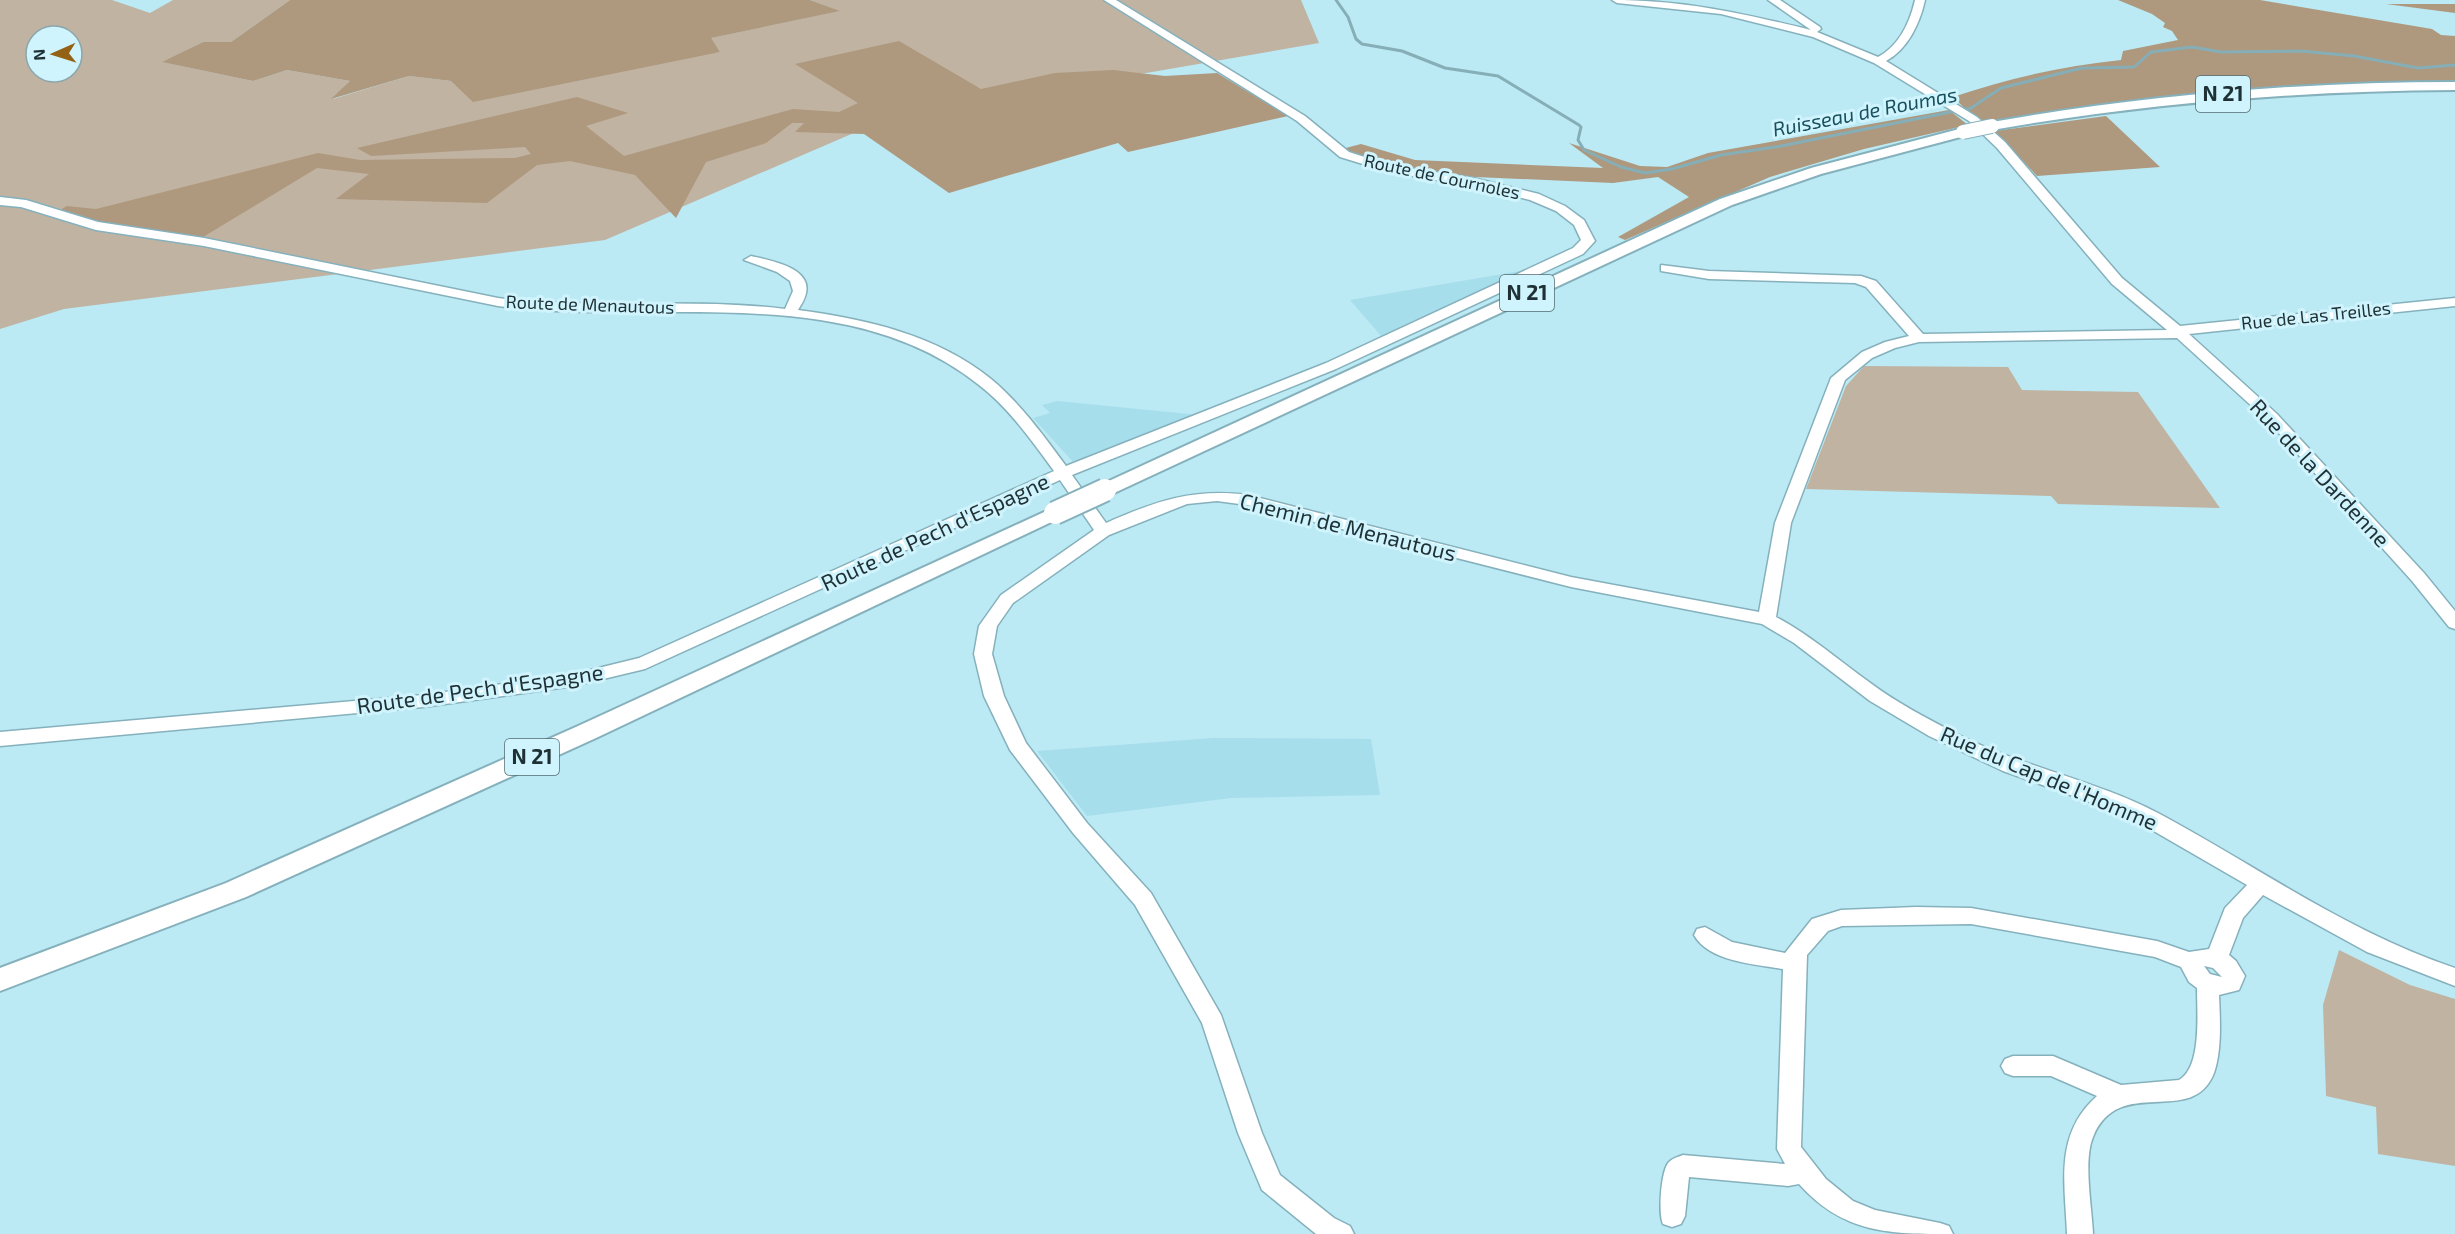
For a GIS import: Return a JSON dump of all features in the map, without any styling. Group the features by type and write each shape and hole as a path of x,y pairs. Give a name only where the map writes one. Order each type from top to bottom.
{"main road":[{"name":"N 21","path":"0,980 236,890 588,732 1726,202 1816,171 1963,132 2121,105 2217,94 2300,89 2455,86"}],"street":[{"name":"Route de Cournoles","path":"1063,473 1331,366 1578,251 1588,241 1587,231 1575,219 1557,207 1512,190 1474,180 1395,170 1332,150 1312,126 1109,0"},
{"path":"1617,0 1720,11 1817,35"},
{"path":"1773,0 1815,29 1817,35"},
{"path":"1878,61 1888,57 1918,16 1920,0"},
{"name":"Rue de la Dardenne","path":"1817,35 1878,61 1973,119 2001,145 2117,281 2178,332 2272,417 2418,578 2455,623"},
{"name":"Route de Menautous","path":"0,201 22,203 96,226 204,242 498,302 536,307 790,313 837,319 895,332 942,353 983,380 1026,421 1104,531"},
{"path":"751,260 768,264 795,278 800,291 790,313"},
{"path":"1666,268 1709,275 1856,279 1871,285 1919,338 1890,345 1867,355 1839,378 1783,523 1767,619"},
{"name":"Rue de Las Treilles","path":"1919,338 1964,339 2178,332 2455,302"},
{"name":"Route de Pech d'Espagne","path":"0,739 423,701 574,680 645,663 1063,473"},
{"name":"Chemin de Menautous","path":"1341,1234 1325,1226 1271,1182 1250,1133 1213,1022 1143,899 1080,828 1017,745 994,696 983,654 988,626 1007,599 1104,531 1136,516 1185,499 1217,496 1248,500 1401,541 1571,582 1767,619"},
{"name":"Rue du Cap de l'Homme","path":"1767,619 1803,639 1877,699 1948,739 2011,766 2095,794 2149,817 2366,943 2423,968 2455,977"},
{"path":"2216,959 2233,914 2261,883"},
{"path":"1941,1234 1853,1214 1819,1191 1789,1149 1794,963 1796,952 1820,925 1841,918 1916,915 1971,916 2157,949 2193,962 2202,957 2216,959 2228,966 2233,980 2221,987 2208,983 2196,975 2193,962"},
{"path":"1706,935 1726,949 1794,963"},
{"path":"2013,1066 2053,1066 2119,1095 2180,1090 2191,1085 2201,1075 2208,1031 2208,983"},
{"path":"2080,1234 2079,1142 2085,1125 2101,1108 2119,1095"},
{"path":"1672,1216 1677,1170 1683,1166 1788,1175 1804,1173"}],"shaded area":[{"path":"0,0 112,0 150,13 173,0 290,0 231,42 203,42 163,62 253,81 287,70 350,81 333,99 409,76 451,81 720,52 710,38 839,11 810,0 1301,0 1319,43 891,117 605,240 64,309 0,329"},
{"path":"290,0 810,0 840,11 711,38 720,52 473,102 451,81 409,76 331,99 350,81 287,70 253,81 162,62 203,42 231,42"},
{"path":"2118,0 2260,0 2432,29 2441,35 2455,36 2455,83 2336,85 2217,92 2040,113 1981,124 1953,97 2036,74 2121,60 2123,51 2178,40 2172,31 2163,27 2165,23 2152,14"},
{"path":"2386,4 2455,4 2455,13"},
{"path":"899,41 981,89 1055,73 1113,70 1165,76 1217,73 1288,116 1128,152 1118,143 949,193 864,134 795,132 804,123 792,123 766,143 706,162 676,218 635,175 570,161 537,165 487,203 336,199 369,174 317,168 203,237 100,223 58,211 67,206 96,209 318,153 360,160 515,158 531,154 525,147 371,156 357,148 577,97 628,113 586,126 624,156 793,109 839,112 858,103 795,64"},
{"path":"1949,110 1968,125 1864,149 1770,177 1625,240 1618,237 1689,197 1658,177 1613,183 1454,176 1393,168 1342,149 1361,144 1415,160 1603,168 1569,143 1640,166 1667,167 1708,153"},
{"path":"2106,116 2160,167 2037,176 1994,131"},
{"path":"1526,270 1382,337 1350,300"},
{"path":"1864,366 2008,367 2022,390 2138,392 2220,508 2058,504 2051,496 1806,489 1846,386"},
{"path":"1057,401 1199,415 1074,463 1033,418 1050,413 1042,405"},
{"path":"1213,738 1371,739 1380,795 1231,798 1087,816 1037,751"},
{"path":"2339,950 2410,985 2455,999 2455,1166 2378,1154 2376,1107 2326,1096 2323,1005"}],"waterway":[{"name":"Ruisseau de Roumas","path":"1336,0 1348,17 1356,39 1362,44 1402,51 1445,68 1498,76 1579,125 1581,127 1578,140 1584,150 1621,167 1645,173 1672,169 1721,155 1781,146 1971,108 2001,88 2082,68 2134,67 2151,52 2192,47 2221,52 2301,51 2354,56 2418,68 2455,65"}]}
